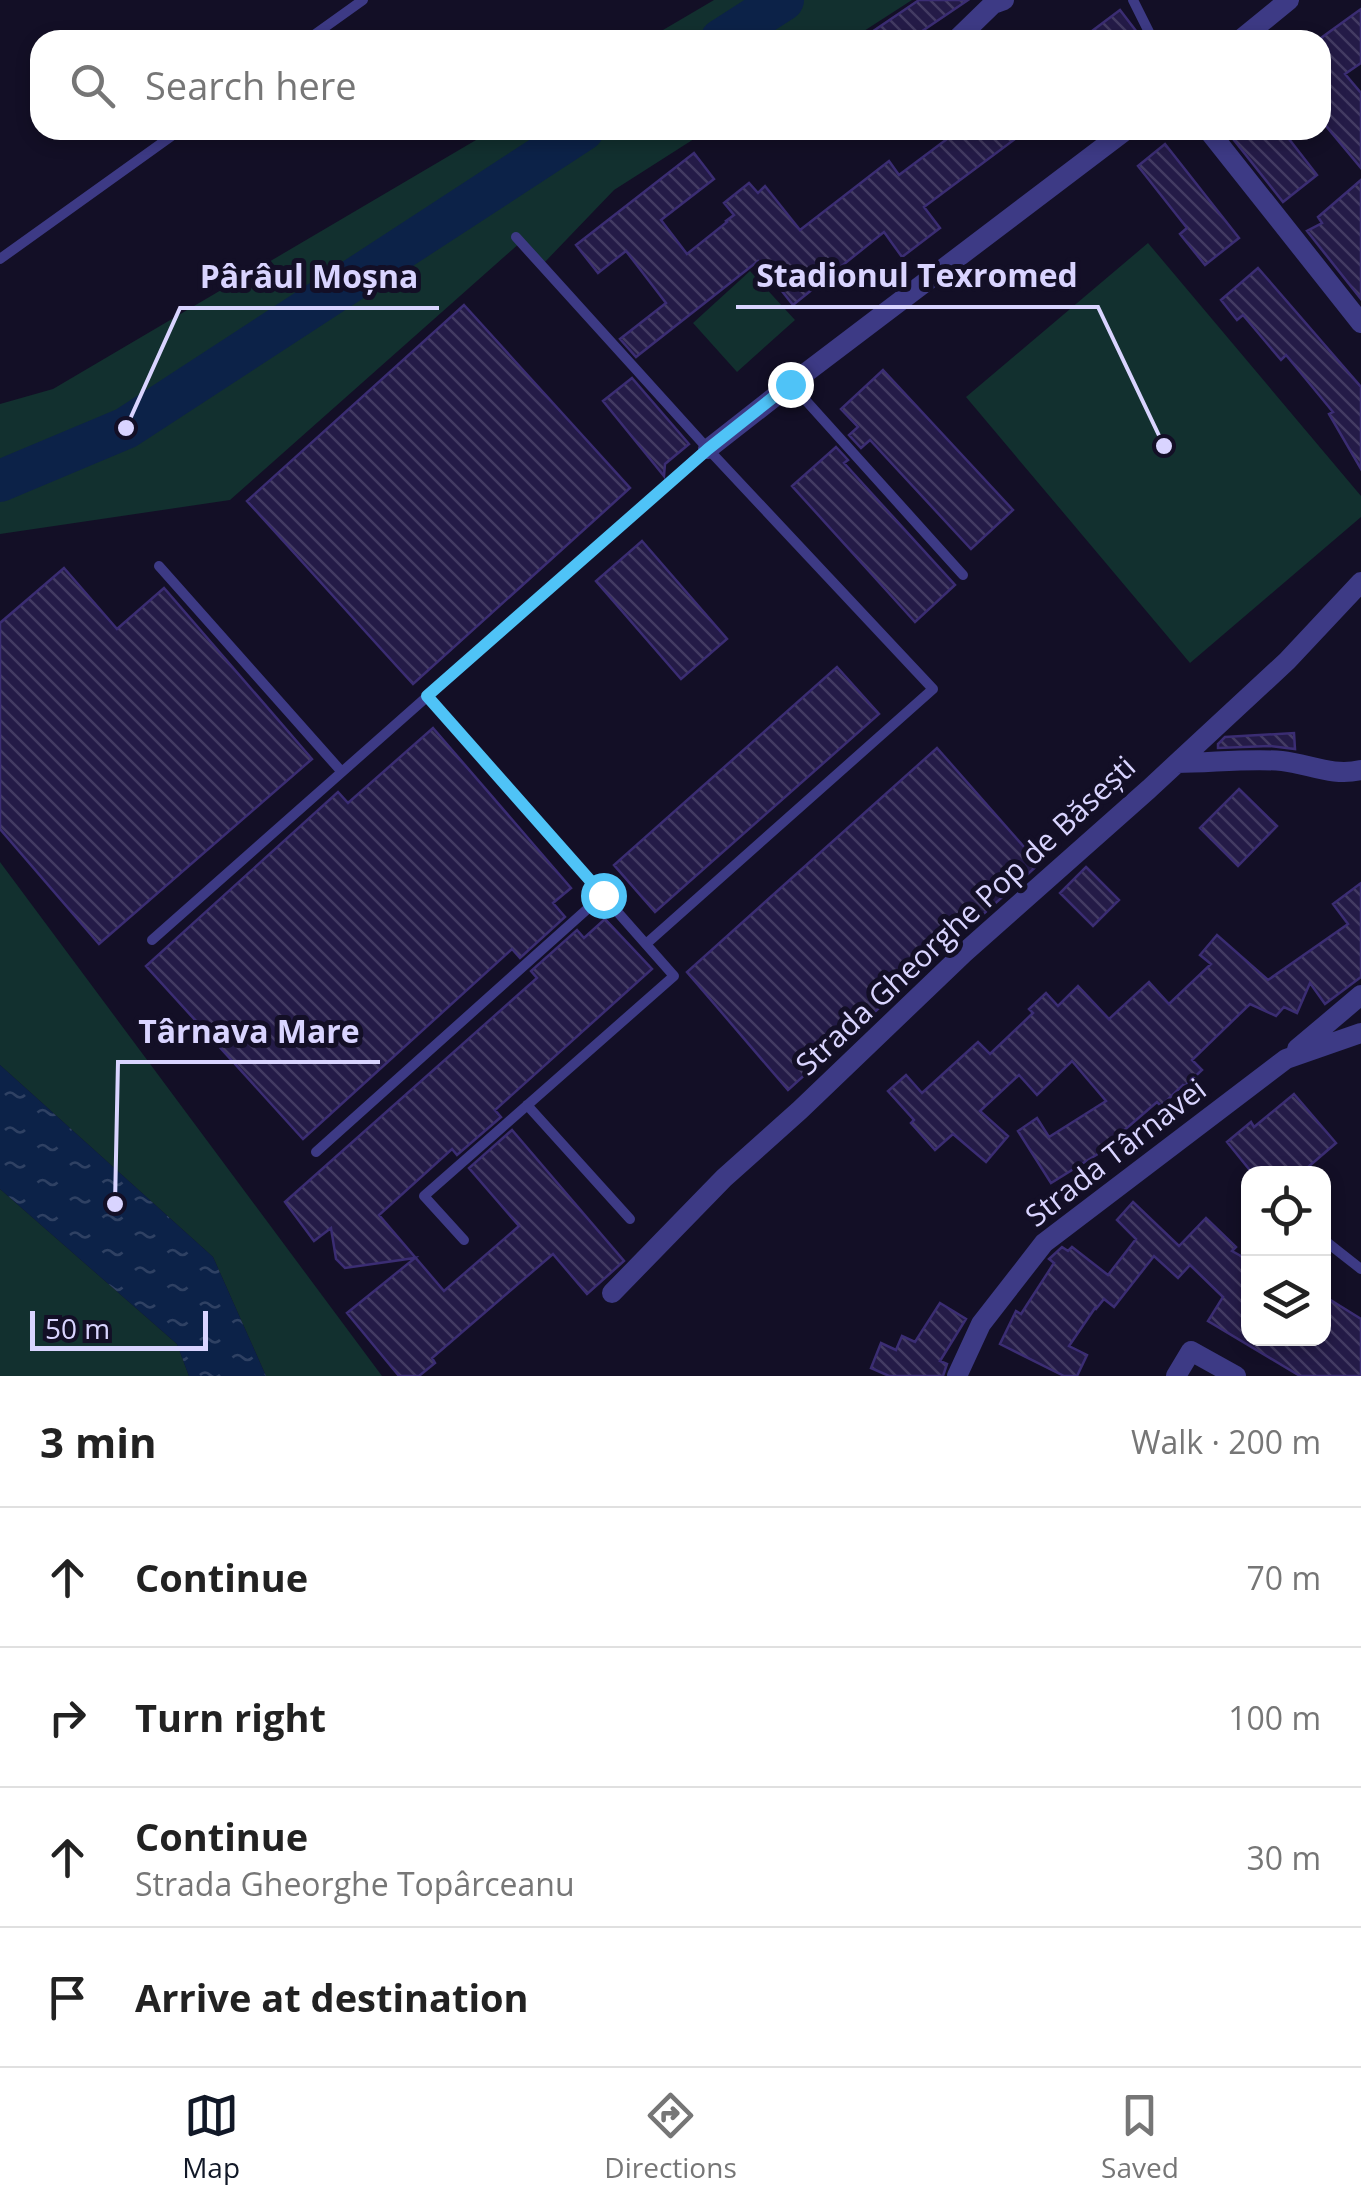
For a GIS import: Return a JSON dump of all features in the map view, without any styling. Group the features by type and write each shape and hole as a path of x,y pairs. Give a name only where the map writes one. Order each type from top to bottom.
{"street":[{"path":"966,30 993,4 1004,0"},
{"path":"1252,30 1289,0"},
{"path":"708,449 1113,140"},
{"path":"1216,140 1361,323"},
{"name":"Strada Gheorghe Pop de Băsești","path":"612,1294 724,1178 964,953 1287,661 1361,582"},
{"path":"1177,763 1282,762 1325,771 1361,770"},
{"path":"1286,1058 1361,996"},
{"name":"Strada Târnavei","path":"958,1376 981,1324 1044,1243 1286,1058 1361,1032"},
{"path":"1176,1376 1191,1352 1236,1376"}],"lane":[{"path":"321,30 363,0"},
{"path":"1133,0 1148,30"},
{"path":"0,259 166,140"},
{"path":"516,238 933,690 646,944"},
{"path":"790,384 963,575"},
{"path":"152,940 708,449"},
{"path":"159,566 341,771"},
{"path":"427,696 674,976 424,1196 464,1240"},
{"path":"316,1152 603,895"},
{"path":"527,1105 630,1219"},
{"path":"1331,1246 1361,1270"}],"green space":[{"path":"714,0 783,0 770,10 786,0 912,0 866,30 663,30"},
{"path":"476,140 692,140 614,190 543,264 522,241 230,500 0,534 0,404 53,389"},
{"path":"1148,243 1361,496 1361,517 1190,663 966,397"},
{"path":"750,271 795,320 737,372 693,323"},
{"path":"0,862 382,1376 266,1376 213,1257 0,1065"},
{"path":"0,1189 177,1344 189,1376 0,1376"}],"water":[{"path":"0,1065 213,1257 266,1376 189,1376 177,1344 0,1189"}],"building":[{"path":"919,0 968,0 924,30 875,30"},
{"path":"1361,9 1361,63 1345,74 1361,93 1361,168 1331,132 1331,31"},
{"path":"1120,10 1135,30 1093,30"},
{"path":"946,140 1014,140 924,207 940,228 902,257 884,232 793,305 758,261 636,357 620,339 666,303 626,251 598,273 576,245 694,153 714,179 661,220 687,254 734,215 724,203 749,183 758,193 765,186 800,230 889,161 899,175"},
{"path":"1234,140 1290,140 1317,175 1283,202"},
{"path":"1165,144 1239,238 1205,265 1180,234 1187,228 1138,166"},
{"path":"1361,180 1361,299 1307,231 1322,223 1318,217"},
{"path":"1258,268 1361,387 1361,469 1329,414 1333,412 1286,355 1281,360 1243,315 1237,320 1221,300"},
{"path":"464,305 630,488 413,684 247,501"},
{"path":"883,370 1013,510 971,549 870,440 861,448 849,435 858,427 841,409"},
{"path":"632,378 689,444 665,464 664,476 603,401"},
{"path":"836,447 848,460 844,463 955,585 915,622 792,486"},
{"path":"642,541 727,639 681,679 596,581"},
{"path":"64,568 117,629 164,588 312,759 99,944 0,829 0,623"},
{"path":"837,667 879,714 655,912 614,865"},
{"path":"433,728 571,888 553,903 565,917 520,958 512,949 303,1139 146,966 338,792 348,803"},
{"path":"1294,733 1295,749 1218,748 1225,737"},
{"path":"937,748 1039,864 788,1090 687,972"},
{"path":"1239,789 1277,826 1238,866 1200,828"},
{"path":"1086,867 1119,900 1093,926 1060,893"},
{"path":"1361,883 1361,977 1325,1004 1310,983 1297,1013 1284,1007 1276,1016 1250,1004 1192,1060 1202,1070 1185,1086 1161,1106 1157,1102 1109,1147 1051,1183 1018,1131 1037,1118 1049,1137 1106,1101 1072,1061 1037,1095 1019,1075 980,1111 1008,1136 986,1162 953,1134 935,1150 888,1091 906,1075 922,1093 978,1042 990,1054 1033,1013 1029,1009 1046,993 1058,1006 1078,986 1109,1019 1149,982 1169,1004 1211,964 1200,955 1217,935 1268,980 1348,924 1333,904"},
{"path":"605,919 652,969 495,1110 501,1117 457,1155 452,1149 379,1215 444,1291 519,1226 469,1168 512,1130 624,1261 587,1294 553,1254 432,1358 435,1363 419,1376 399,1376 347,1313 415,1258 345,1268 336,1259 331,1228 314,1241 285,1202 537,978 531,971 577,930 584,938"},
{"path":"1294,1094 1336,1143 1309,1166 1246,1166 1227,1142 1251,1122 1254,1127"},
{"path":"1133,1202 1179,1246 1206,1218 1236,1247 1232,1251 1241,1256 1241,1341 1208,1321 1223,1297 1190,1265 1178,1278 1154,1256 1114,1307 1104,1299 1095,1308 1069,1346 1087,1355 1077,1376 1064,1376 1000,1344 1016,1311 1021,1314 1054,1263 1049,1259 1062,1247 1068,1251 1072,1247 1108,1275 1136,1239 1117,1220"},
{"path":"1331,1300 1361,1319 1361,1376 1300,1376 1250,1346 1331,1346"},
{"path":"940,1303 966,1319 940,1361 947,1364 943,1376 889,1376 871,1368 881,1343 896,1350 902,1336 915,1342"}],"waterway":[{"path":"736,30 783,0"},
{"path":"0,481 126,428 568,140"}],"place":[{"name":"Pârâul Moșna","path":"126,428"},
{"name":"Stadionul Texromed","path":"1164,446"},
{"name":"Târnava Mare","path":"115,1204"}],"route":[{"path":"603,895 427,696 708,449 790,384"}]}
